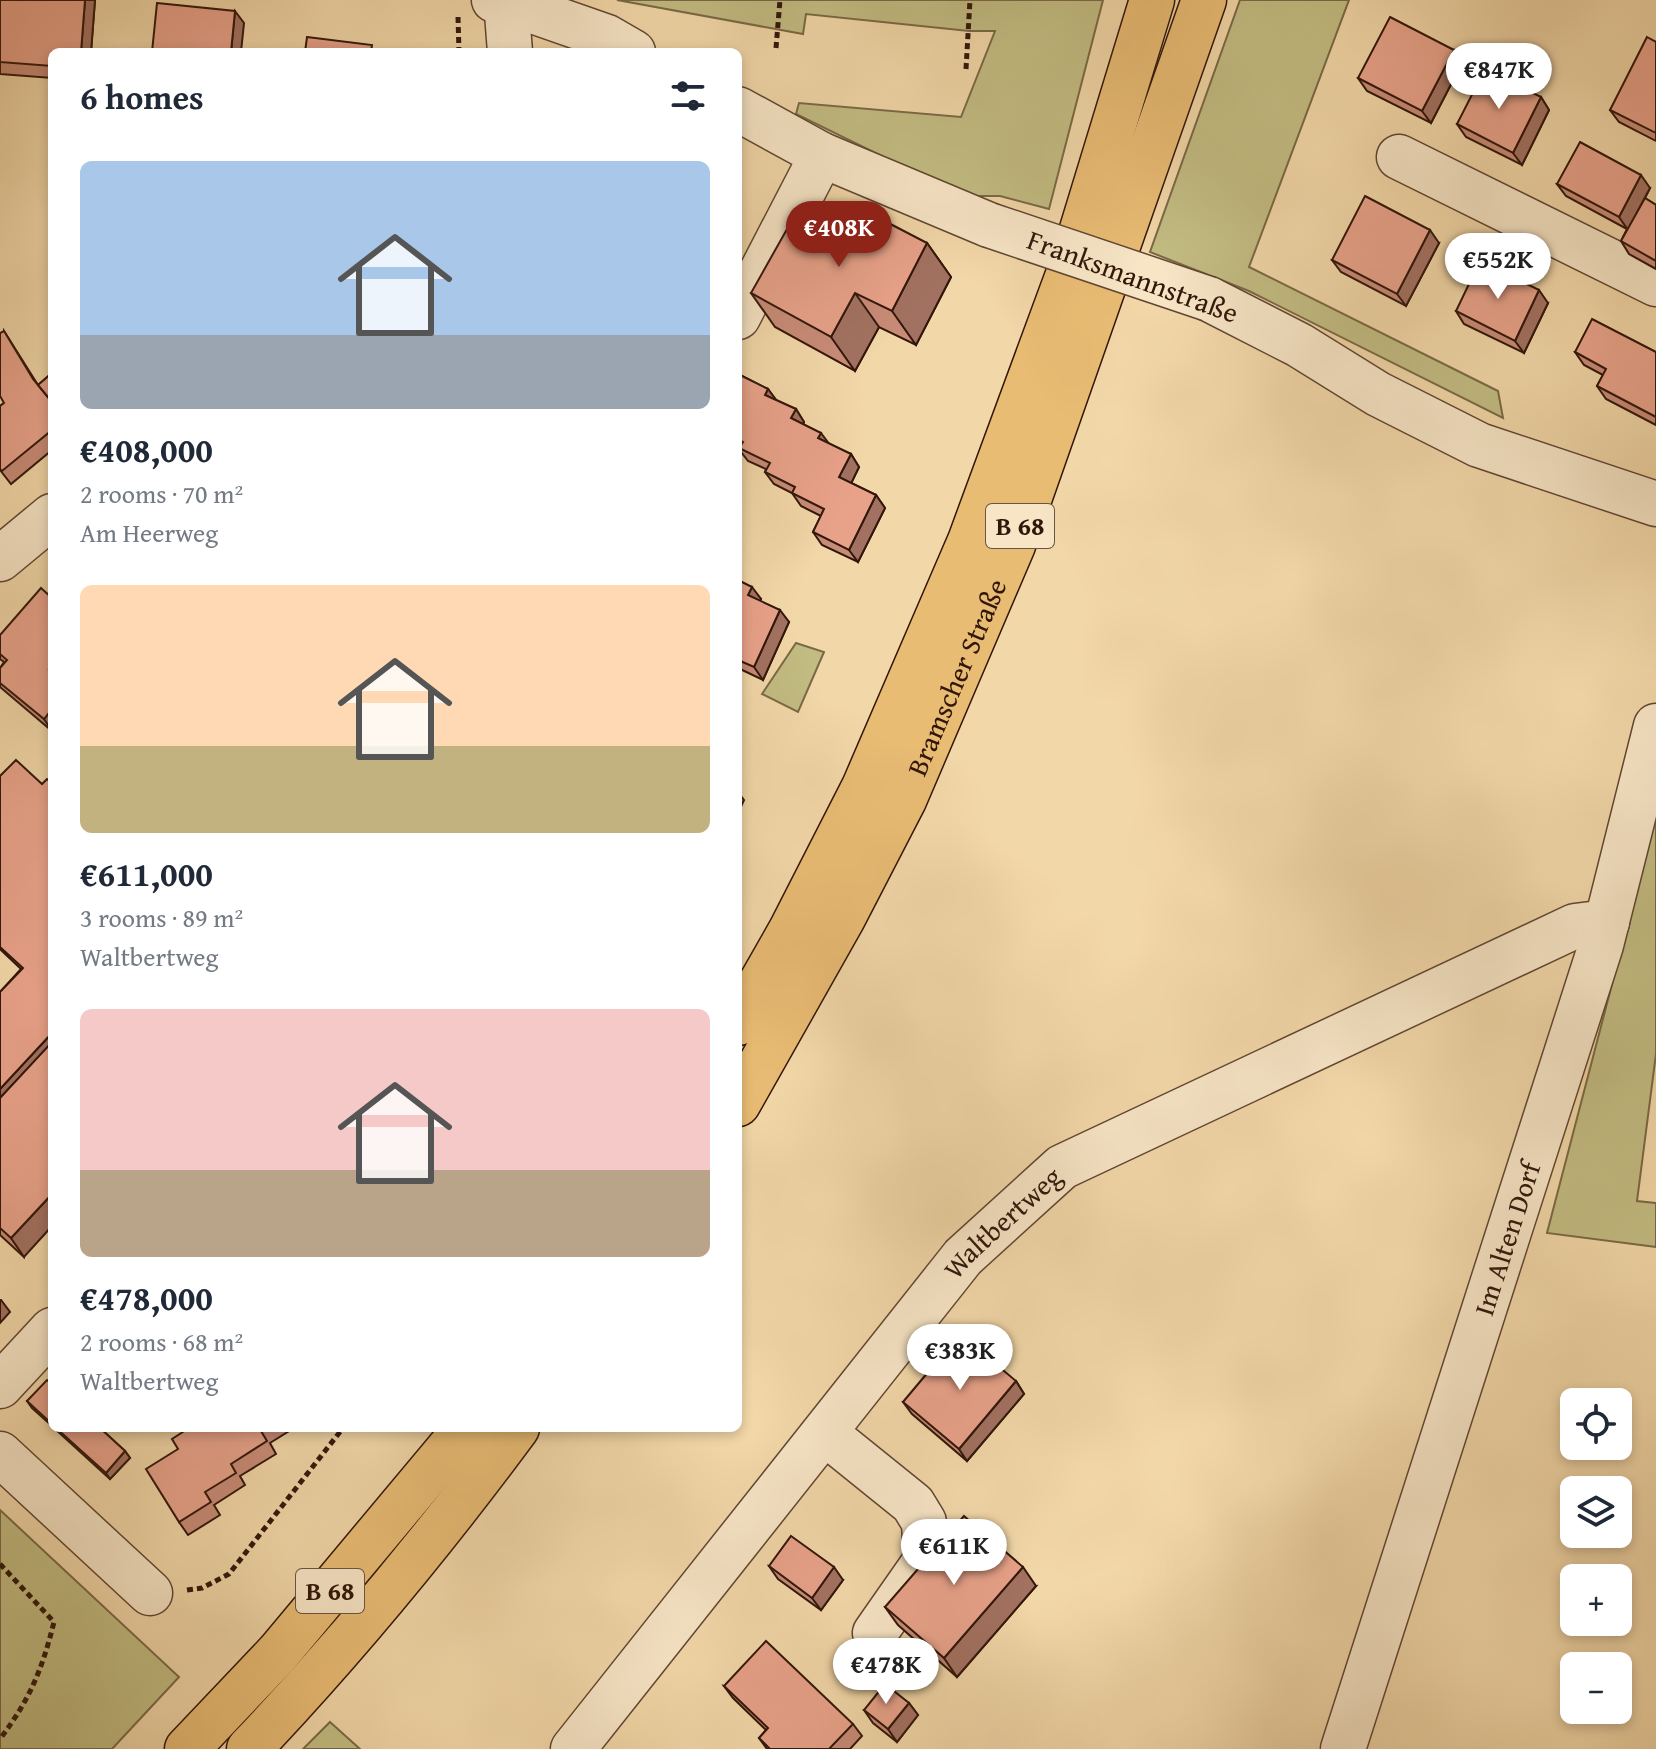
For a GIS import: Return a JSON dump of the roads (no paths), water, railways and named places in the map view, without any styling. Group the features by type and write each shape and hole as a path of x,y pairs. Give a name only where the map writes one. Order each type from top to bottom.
{"highway":[{"name":"Bramscher Straße","path":"742,1016 791,930 864,787 970,541 1069,272 1152,0"},
{"name":"Bramscher Straße","path":"742,1097 843,918 904,800 1013,545 1204,0"},
{"name":"B 68","path":"187,1749 278,1653 463,1432"},
{"name":"B 68","path":"249,1749 299,1697 392,1588 514,1432"}],"street":[{"path":"491,4 508,48"},
{"path":"491,4 607,37 626,48"},
{"name":"Franksmannstraße","path":"742,111 822,155 989,225 1209,299 1299,345 1378,394 1479,445 1656,504"},
{"path":"742,309 822,155"},
{"path":"1399,157 1656,284"},
{"name":"Im Alten Dorf","path":"1343,1749 1607,922 1656,726"},
{"name":"Waltbertweg","path":"573,1749 963,1257 1062,1167 1575,926 1607,922"},
{"path":"0,1386 48,1334"},
{"path":"825,1433 913,1504 924,1522 926,1560 875,1633"},
{"path":"0,1454 150,1593"}]}
